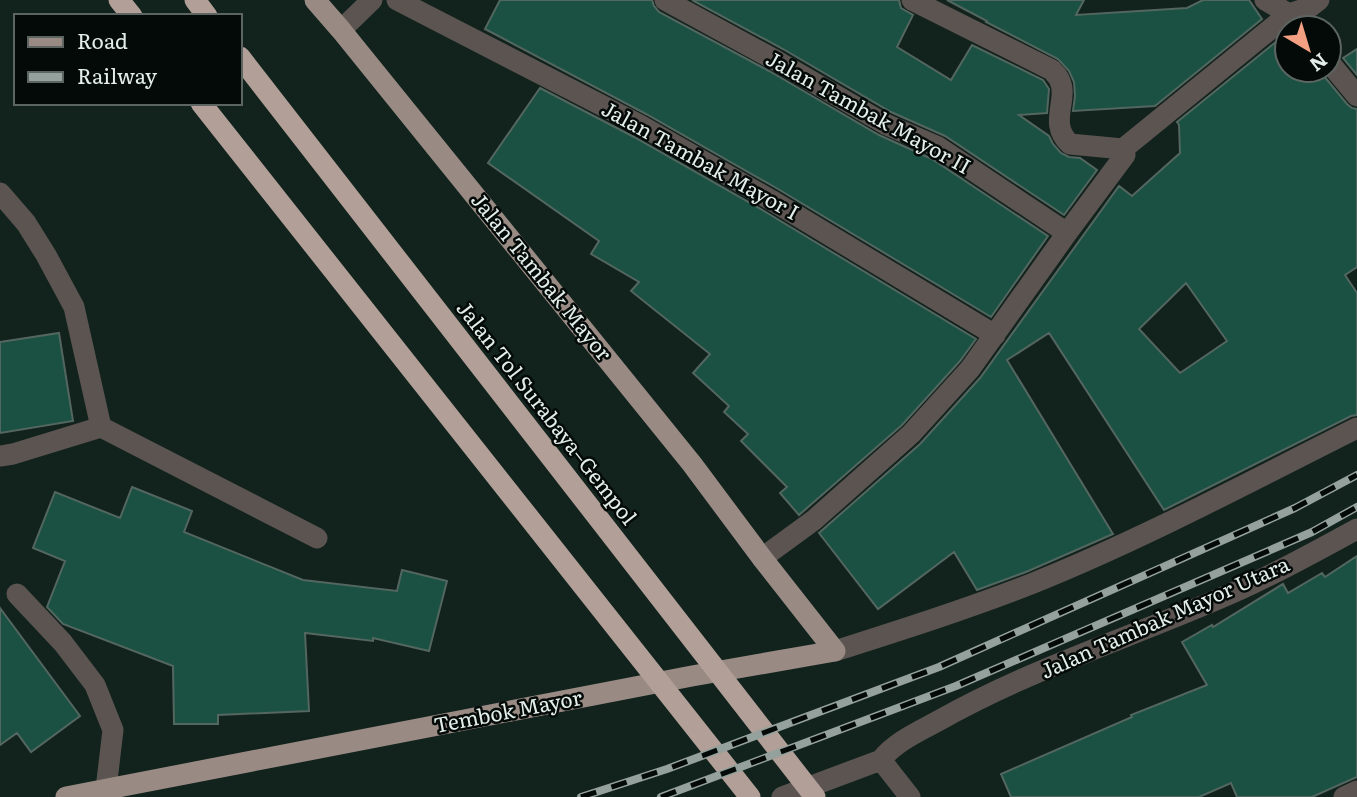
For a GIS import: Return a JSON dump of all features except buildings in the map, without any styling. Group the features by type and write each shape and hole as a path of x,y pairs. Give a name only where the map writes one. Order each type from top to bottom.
{"highway":[{"path":"119,0 130,14"},
{"name":"Jalan Tol Surabaya–Gempol","path":"242,60 815,797"},
{"path":"203,105 750,797"}],"main road":[{"name":"Jalan Tambak Mayor","path":"314,0 692,464 762,558"},
{"path":"762,558 835,651"},
{"name":"Tembok Mayor","path":"66,797 835,651"}],"street":[{"path":"341,30 372,0"},
{"name":"Jalan Tambak Mayor I","path":"397,0 640,125 771,200 995,335"},
{"name":"Jalan Tambak Mayor II","path":"665,0 885,124 938,147 1067,233"},
{"path":"912,0 1052,70 1059,78 1061,86 1060,129 1070,144 1123,149 1273,37"},
{"path":"1265,0 1285,14"},
{"path":"1302,14 1319,0"},
{"path":"1343,79 1357,96"},
{"path":"762,558 814,520 911,434 970,369 1125,155 1123,149"},
{"path":"0,193 26,223 74,307 101,427"},
{"path":"0,456 101,427 317,538"},
{"path":"835,651 937,619 1032,583 1183,517 1357,428"},
{"name":"Jalan Tambak Mayor Utara","path":"782,797 881,760 888,751 907,738 1010,685 1240,590 1357,530"},
{"path":"17,594 63,643 95,685 113,730 106,789"},
{"path":"881,760 911,797"},
{"path":"1344,797 1357,791"}],"railway":[{"path":"581,797 667,769 939,667 1295,508 1357,475"},
{"path":"661,797 956,686 1312,532 1357,507"}]}
